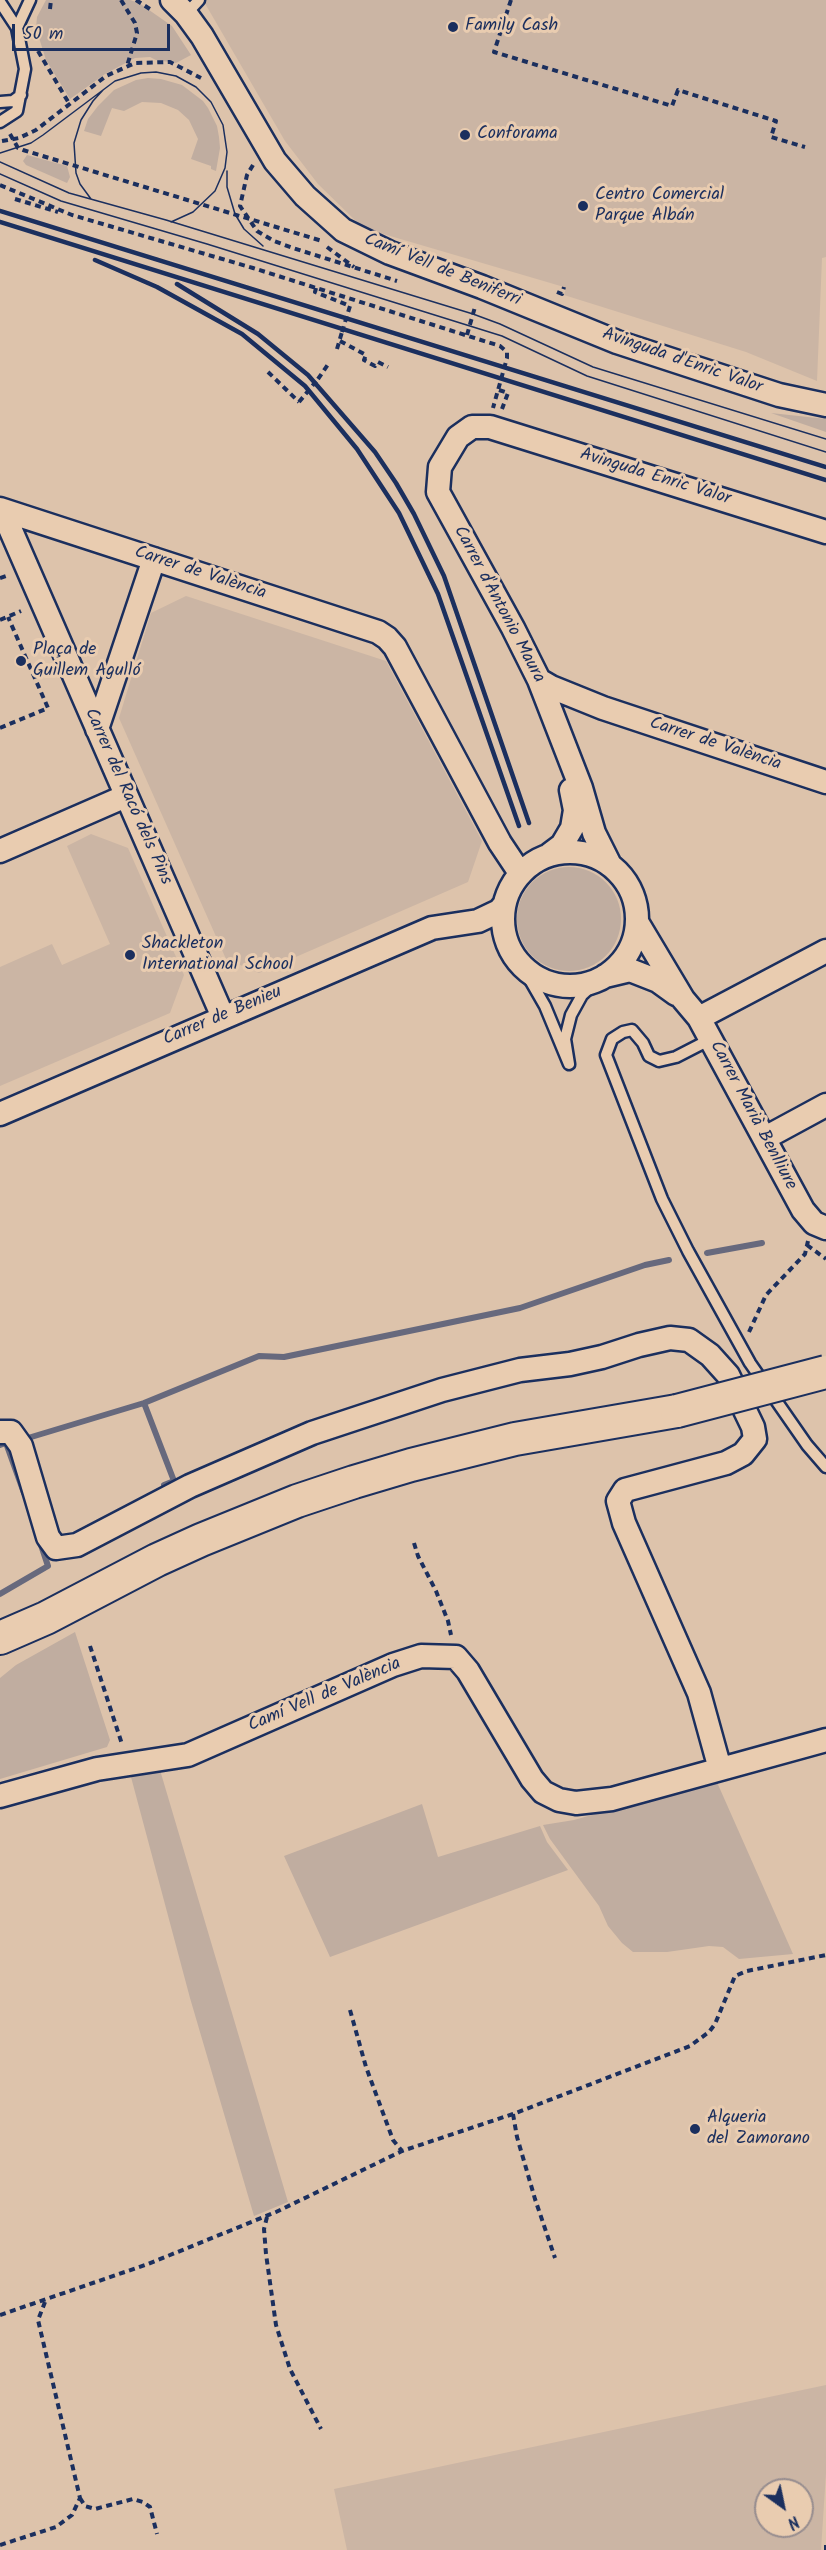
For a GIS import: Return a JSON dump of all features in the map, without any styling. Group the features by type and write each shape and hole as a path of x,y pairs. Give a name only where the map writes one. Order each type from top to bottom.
{"street":[{"name":"Camí Vell de Beniferri","path":"185,3 275,161 305,196 343,230 390,253 542,311"},
{"name":"Avinguda d'Enric Valor","path":"542,311 628,345 779,395 826,405"},
{"name":"Carrer d'Antonio Maura","path":"492,419 472,427 458,437 440,467 438,492 508,617 538,680 581,788 594,833 610,865"},
{"name":"Avinguda Enric Valor","path":"492,419 826,532"},
{"name":"Carrer de València","path":"1,510 378,632 387,638 395,647 500,843 520,873"},
{"name":"Carrer del Racó dels Pins","path":"1,510 223,1017"},
{"path":"97,729 154,559"},
{"name":"Carrer de València","path":"538,680 603,708 826,782"},
{"name":"Carrer de València","path":"554,720 564,713 580,708 603,708"},
{"name":"Carrer d'Antonio Maura","path":"550,854 562,844 572,828 575,810 572,792 551,742 550,730 554,720"},
{"path":"0,851 126,796"},
{"path":"571,851 591,855 610,865 625,880 634,900 637,922 632,943 621,962 601,978 582,985 566,986 550,983 535,976 516,958 503,927 504,905 510,888 520,873 534,862 550,854 571,851"},
{"name":"Carrer de Benieu","path":"0,1114 432,928 489,918 504,905"},
{"name":"Carrer Marià Benlliure","path":"637,922 683,999 699,1018 803,1210 820,1225"},
{"name":"Carrer de Benieu","path":"448,926 470,927 490,935 516,958"},
{"path":"699,1018 826,951"},
{"name":"Carrer Marià Benlliure","path":"601,978 630,970 658,981 683,999"},
{"path":"765,1138 826,1105"},
{"path":"0,1432 10,1432 21,1446 48,1537 56,1548 77,1545 190,1486 312,1433 442,1390 520,1370 570,1364 602,1357 639,1344 670,1338 689,1340 710,1355 728,1375 753,1426 755,1439 743,1454 726,1463 626,1490 618,1500 628,1532 699,1694 720,1768"},
{"path":"0,1638 46,1618 201,1540 297,1501 354,1482 515,1438 677,1411 826,1372"},
{"path":"0,1651 46,1618"},
{"name":"Camí Vell de València","path":"0,1796 97,1769 188,1755 393,1665 421,1656 456,1657"},
{"path":"456,1657 468,1671 532,1779 543,1792 559,1800 576,1803 612,1799 826,1740"}],"lane":[{"path":"17,28 30,0"},
{"path":"0,2 17,28 25,69 17,111 3,125"},
{"path":"0,102 13,101 21,95"},
{"path":"516,958 545,1006 569,1064 565,1039 571,1015 582,995 601,978"},
{"path":"711,1039 676,1057 659,1061 649,1056 643,1043 632,1030 623,1032 612,1039 606,1055 662,1199 741,1348 784,1413 826,1467"}],"path":[{"path":"50,9 51,0"},
{"path":"121,0 135,23 137,33 127,66"},
{"path":"511,0 494,52 622,93 672,106 678,90 776,121 771,137 805,147"},
{"path":"36,41 39,51 70,105"},
{"path":"1,147 1,141 13,140 36,130 106,76 135,63 170,62 195,74 209,84"},
{"path":"3,125 18,148 23,150 338,247"},
{"path":"0,185 65,213"},
{"path":"15,199 316,288 501,346 507,352 499,390 508,393 492,419"},
{"path":"562,294 564,287"},
{"path":"316,288 315,292 350,306 336,349"},
{"path":"467,335 475,307 471,301"},
{"path":"340,341 366,355 364,360 375,366 378,362 388,367"},
{"path":"268,372 298,402 329,363"},
{"path":"0,578 6,576"},
{"path":"0,620 21,611"},
{"path":"0,728 48,708 8,617"},
{"path":"741,1348 766,1295 805,1254 807,1245 820,1225"},
{"path":"807,1245 826,1259"},
{"path":"414,1543 448,1621 456,1657"},
{"path":"90,1646 129,1764"},
{"path":"0,2314 45,2301 148,2264 267,2216 402,2151 513,2114 690,2046 709,2032 715,2024 735,1976 747,1971 826,1955"},
{"path":"350,2010 366,2067 393,2140 402,2151"},
{"path":"513,2114 517,2137 535,2199 555,2258"},
{"path":"267,2216 264,2229 266,2254 276,2325 290,2369 321,2429"},
{"path":"45,2301 38,2320 80,2498 85,2506 95,2509 133,2499 143,2502 150,2507 156,2534"},
{"path":"0,2545 56,2527 72,2515 80,2498"},
{"path":"826,2545 826,2550"}],"shaded area":[{"path":"46,0 130,0 139,3 172,26 191,55 176,63 150,57 135,58 105,74 70,99 46,60 36,28 37,17"},
{"name":"Centro Comercial Parque Albán","path":"203,0 826,0 826,257 822,258 817,381 746,352 564,295 566,288 564,287 363,228 318,184 285,141"},
{"path":"148,78 182,85 203,101 217,126 220,148 216,171 211,169 211,166 191,159 198,139 189,120 178,110 161,103 142,102 124,111 112,108 101,136 84,131 88,119 114,90 136,80"},
{"path":"27,155 67,166 70,177 67,183 26,165 23,161"},
{"path":"771,413 826,419 826,432"},
{"path":"186,596 386,661 482,841 468,882 259,973 226,959 119,718 151,613"},
{"name":"Shackleton International School","path":"91,834 128,848 184,975 170,1013 0,1086 0,967 52,944 62,965 110,944 67,846"},
{"path":"569,867 589,871 606,882 617,899 621,919 617,939 606,956 589,967 569,971 549,967 532,956 521,939 517,919 521,899 532,882 549,871"},
{"path":"75,1632 110,1740 107,1747 0,1779 0,1678 16,1665"},
{"path":"160,1770 288,2202 254,2216 190,1998 131,1777"},
{"path":"716,1780 793,1954 739,1959 723,1947 709,1946 667,1952 633,1952 608,1926 599,1906 550,1839 543,1825 574,1820"},
{"path":"422,1804 438,1857 540,1826 547,1842 568,1870 330,1957 284,1856"},
{"path":"826,2385 826,2473 821,2550 347,2550 334,2489"}],"waterway":[{"path":"707,1253 762,1243"},
{"path":"30,1443 28,1438 144,1403 259,1356 284,1357 520,1308 645,1265 669,1260"},
{"path":"144,1403 174,1481 164,1485"},
{"path":"0,1445 6,1443 24,1493"},
{"path":"0,1594 48,1566 40,1542"}],"tram line":[{"path":"0,153 31,143 115,81 141,73 156,72 176,76 196,87 211,102 223,125 227,152 225,168 215,191 193,212 171,222"},
{"path":"91,199 80,184 76,173 74,143 81,120 103,90"},
{"path":"0,162 69,193 166,220 473,314 593,367 826,439"},
{"path":"227,171 227,187 235,214 244,229 263,246"},
{"path":"0,174 61,201 502,336 587,376 826,452"}],"railway":[{"path":"0,211 826,467"},
{"path":"0,222 826,480"},
{"path":"95,260 157,287 242,334 305,386 357,449 399,513 438,594 519,826"},
{"path":"177,284 258,334 308,375 375,452 396,483 444,576 529,823"}],"place":[{"name":"Family Cash","path":"453,27"},
{"name":"Conforama","path":"465,135"},
{"name":"Centro Comercial Parque Albán","path":"583,206"},
{"name":"Plaça de Guillem Agulló","path":"21,661"},
{"name":"Shackleton International School","path":"130,955"},
{"name":"Alqueria del Zamorano","path":"695,2129"}]}
